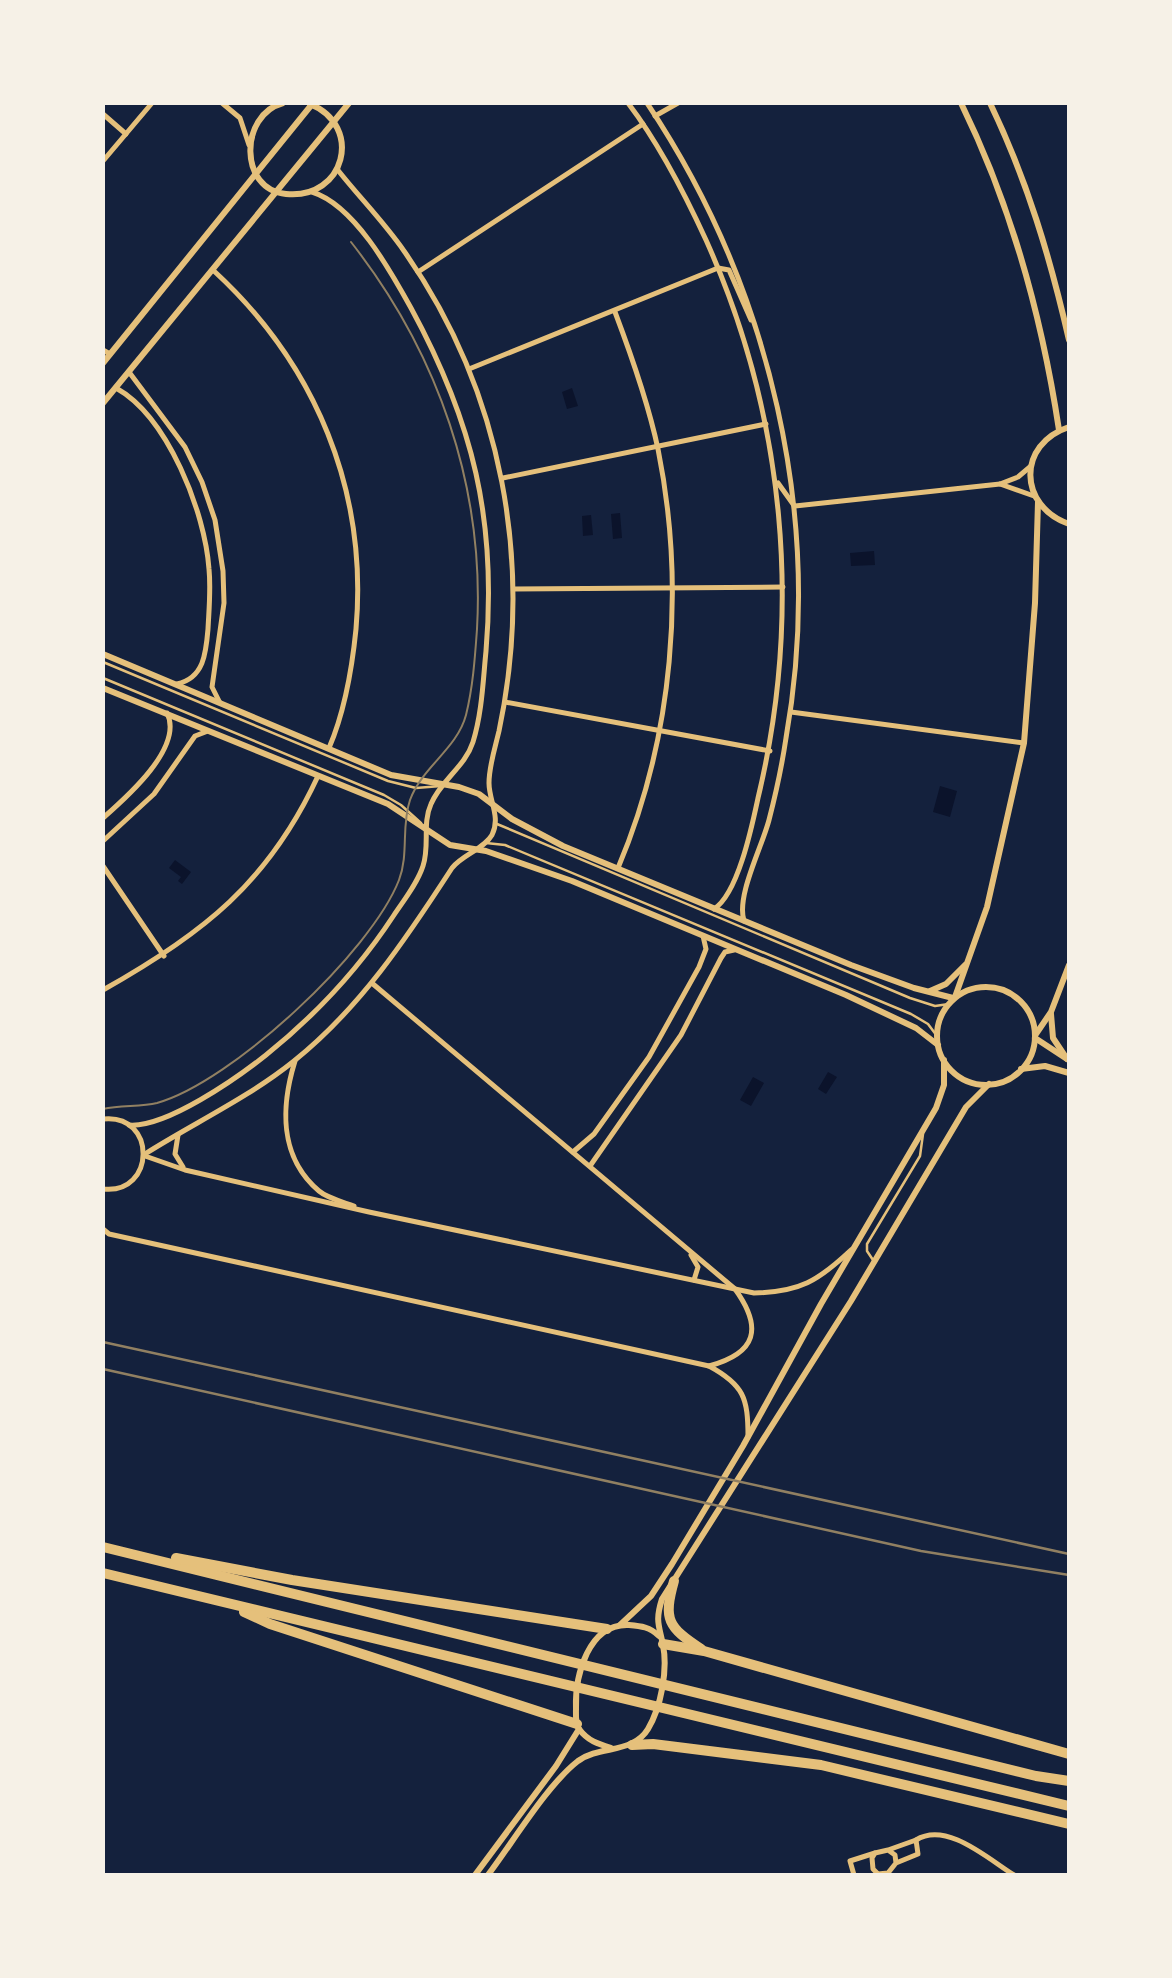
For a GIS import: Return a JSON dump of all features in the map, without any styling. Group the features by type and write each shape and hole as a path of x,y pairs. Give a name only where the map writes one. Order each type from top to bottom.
{"highway":[{"path":"103,1546 292,1580 607,1629"},
{"path":"103,1546 1036,1776 1069,1781"},
{"path":"103,1573 1069,1805"},
{"path":"674,1581 666,1609 671,1625 679,1635 704,1651"},
{"path":"225,1603 270,1624 577,1723"},
{"path":"661,1640 1069,1754"},
{"path":"632,1745 653,1744 821,1765 1069,1824"},
{"path":"1036,1776 1069,1788"}],"street":[{"path":"103,161 152,103"},
{"path":"103,1119 129,1125 154,1121 245,1071 310,1018 342,986 370,951 418,879 425,859 424,829 432,800 467,755 482,695 490,606 482,494 469,439 436,354 392,274 344,211 330,198 312,192 279,193 264,182 250,158 249,145 240,118 222,103"},
{"path":"103,403 279,193 349,103"},
{"path":"628,103 687,198 719,268 748,351 766,424 776,481 783,587 781,656 770,751 753,822 733,882 724,901 714,909"},
{"path":"647,103 699,189 733,262 758,332 775,394 794,506 798,610 790,712 769,821 742,904 744,921"},
{"path":"655,116 678,103"},
{"path":"961,103 981,144 1019,253 1049,372 1059,430"},
{"path":"990,103 1047,246 1069,340"},
{"path":"249,145 253,128 263,114 277,104"},
{"path":"103,363 107,352 258,173 311,104 334,122 341,137 342,153 331,179 312,192"},
{"path":"103,114 126,134"},
{"path":"418,272 643,124"},
{"path":"145,1155 256,1089 295,1060 373,984 452,869 490,837 496,821 490,790 490,771 505,702 513,631 514,589 512,540 503,478 493,437 469,369 418,272 387,229 337,170"},
{"path":"469,369 719,268 729,270 744,309 758,332"},
{"path":"214,271 241,296 270,330 309,388 328,432 349,496 357,544 358,603 349,677 340,717 329,748"},
{"path":"615,312 639,376 657,447 669,529 672,648 660,730 630,841 618,869"},
{"path":"129,372 185,447 202,482 215,520 223,571 224,603 221,639 212,683 220,703"},
{"path":"116,388 136,403 169,447 201,523 209,568 207,641 199,671 177,684"},
{"path":"503,478 766,424"},
{"path":"1069,427 1046,439 1036,452 1031,466 1036,499 1035,603 1024,743 987,907 952,1000 939,1022 938,1045 944,1060 958,1076 989,1084 1007,1080 1021,1069 1032,1053 1035,1036 1051,1012 1069,965"},
{"path":"794,506 999,484 1018,477 1031,466"},
{"path":"776,481 794,506"},
{"path":"999,484 1036,499 1046,512 1069,524"},
{"path":"514,589 783,587"},
{"path":"103,654 398,777 469,790 494,804 512,819 560,844 714,909 924,991 952,1000 986,987 1008,993 1027,1009 1035,1036 1068,1060"},
{"path":"103,688 396,808 450,845 473,849 572,881 846,995 916,1028 938,1045"},
{"path":"505,702 770,751"},
{"path":"790,712 1024,743"},
{"path":"103,818 130,793 166,747 172,731 167,713"},
{"path":"103,841 154,794 195,736 209,730"},
{"path":"103,990 164,956 199,931 243,890 274,851 305,804 318,776"},
{"path":"103,866 164,956"},
{"path":"573,1152 594,1134 649,1057 699,967 706,949 703,936"},
{"path":"590,1166 681,1035 725,952 737,949"},
{"path":"924,991 939,989 966,963"},
{"path":"373,984 689,1253 735,1289 750,1309 751,1339 743,1351 730,1360 709,1366"},
{"path":"1051,1012 1053,1038 1068,1060"},
{"path":"295,1060 285,1101 285,1129 292,1153 319,1192 369,1212"},
{"path":"620,1625 651,1596 748,1438 942,1095 944,1060"},
{"path":"1021,1069 1045,1066 1069,1073"},
{"path":"488,1875 566,1771 592,1753 632,1745 648,1730 661,1691 664,1662 656,1617 674,1581 874,1262 966,1107 989,1084"},
{"path":"103,1189 115,1190 134,1181 142,1169 145,1155 139,1134 129,1125"},
{"path":"178,1134 175,1154 185,1170"},
{"path":"145,1155 185,1170 369,1212 735,1289 774,1293 803,1287 830,1270 858,1244"},
{"path":"105,1232 709,1366 728,1377 746,1401 748,1438"},
{"path":"689,1253 698,1267 694,1280"},
{"path":"475,1875 556,1766 572,1736 577,1723 576,1686 596,1639 607,1629 620,1625 642,1626 661,1640"},
{"path":"577,1723 592,1743 613,1748"},
{"path":"854,1875 850,1861 916,1840 925,1834 945,1835 1014,1875"},
{"path":"876,1853 871,1863 877,1874 889,1874 897,1863 918,1854 916,1840"},
{"path":"888,1850 895,1855 897,1863"}],"lane":[{"path":"103,662 394,783 420,788 444,785"},
{"path":"103,678 384,795 416,816 424,829"},
{"path":"496,821 503,828 913,1000 935,1006 952,1000"},
{"path":"484,843 505,845 911,1014 928,1024 937,1036"},
{"path":"874,1262 867,1251 867,1244 920,1156 923,1131"}],"water":[{"path":"572,388 578,406 567,409 562,392"},
{"path":"620,513 622,538 613,539 611,514"},
{"path":"591,515 593,535 583,536 582,516"},
{"path":"874,551 875,565 851,566 850,553"},
{"path":"940,786 957,791 950,817 933,812"},
{"path":"175,860 191,872 182,884 178,881 181,877 169,868"},
{"path":"828,1072 837,1077 826,1094 818,1089"},
{"path":"753,1077 764,1083 751,1106 740,1100"}],"tram line":[{"path":"103,1109 157,1103 188,1090 223,1069 259,1042 296,1011 330,977 384,909 402,870 407,810 415,788 455,738 466,715 477,629 477,576 473,524 464,473 450,424 409,329 351,242"}],"railway":[{"path":"103,1342 1069,1554"},
{"path":"103,1369 921,1551 1069,1575"}]}
